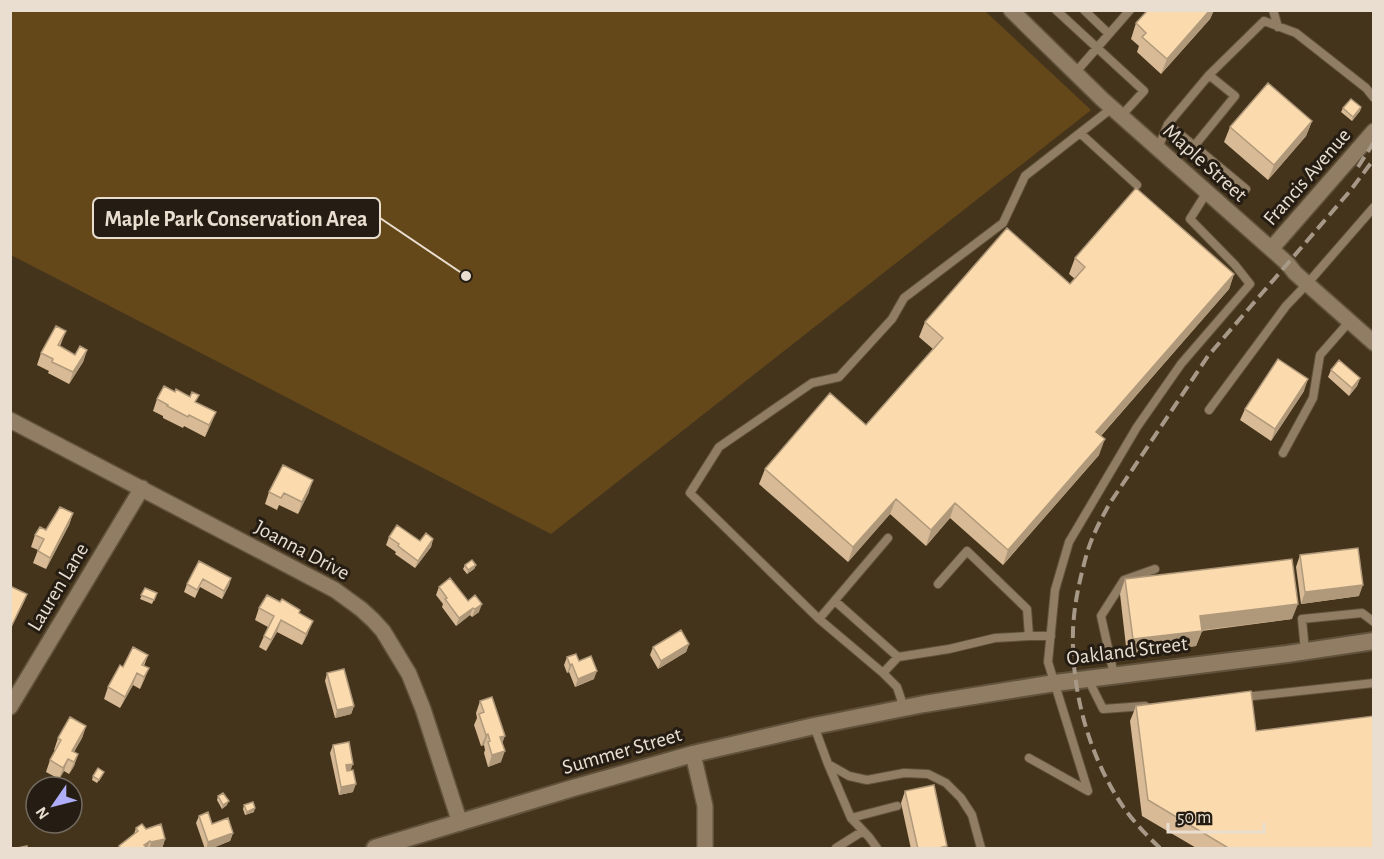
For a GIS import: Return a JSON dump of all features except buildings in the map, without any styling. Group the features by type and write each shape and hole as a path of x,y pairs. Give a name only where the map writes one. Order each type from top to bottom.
{"main road":[{"name":"Oakland Street","path":"886,711 1055,683 1373,641"},
{"name":"Summer Street","path":"375,849 693,754 886,711"}],"street":[{"name":"Maple Street","path":"1011,10 1116,112 1374,343"},
{"name":"Francis Avenue","path":"1271,249 1374,131"},
{"name":"Joanna Drive","path":"10,420 335,590 361,609 383,632 416,689 460,823"},
{"name":"Lauren Lane","path":"10,707 142,488"},
{"path":"693,754 705,806 705,849"}],"lane":[{"path":"904,708 897,687 883,672 819,619 690,492 719,447 812,383 839,377 892,319 904,298 1003,223 1026,176 1080,133 1116,112 1144,91 1056,10"},
{"path":"1084,10 1109,34"},
{"path":"1075,74 1130,10"},
{"path":"1273,10 1278,27"},
{"path":"1158,148 1168,124 1209,75 1264,21 1296,33 1366,88 1374,98"},
{"path":"1195,145 1235,96 1209,75"},
{"path":"1168,124 1246,189"},
{"path":"1080,133 1137,185"},
{"path":"1029,758 1088,791 1048,662 1055,590 1069,542 1137,427 1181,364 1250,284 1235,265 1190,219 1207,192"},
{"path":"1209,411 1279,315 1374,207"},
{"path":"1283,453 1313,398 1320,356 1349,322"},
{"path":"819,619 888,538"},
{"path":"938,584 967,551 1027,609 1029,636"},
{"path":"1114,676 1101,616 1124,580 1155,569"},
{"path":"834,601 898,657"},
{"path":"1305,651 1302,619 1362,613 1373,621 1373,641"},
{"path":"883,672 898,657 949,649 995,638 1051,636"},
{"path":"1088,679 1103,710 1159,704"},
{"path":"1237,698 1374,684"},
{"path":"814,726 851,818 877,849"},
{"path":"828,764 849,776 867,780 904,773 928,774 946,783 962,798 972,815 981,849"},
{"path":"851,818 897,806"},
{"path":"836,849 863,831"}],"shaded area":[{"path":"10,11 985,11 1091,110 551,534 11,255"}],"railway":[{"path":"1358,167 1374,142"},
{"path":"1160,848 1132,818 1112,788 1092,745 1079,700 1073,653 1073,630 1078,591 1091,540 1110,503 1208,356 1350,191 1374,159"}],"place":[{"name":"Maple Park Conservation Area","path":"466,276"}]}
